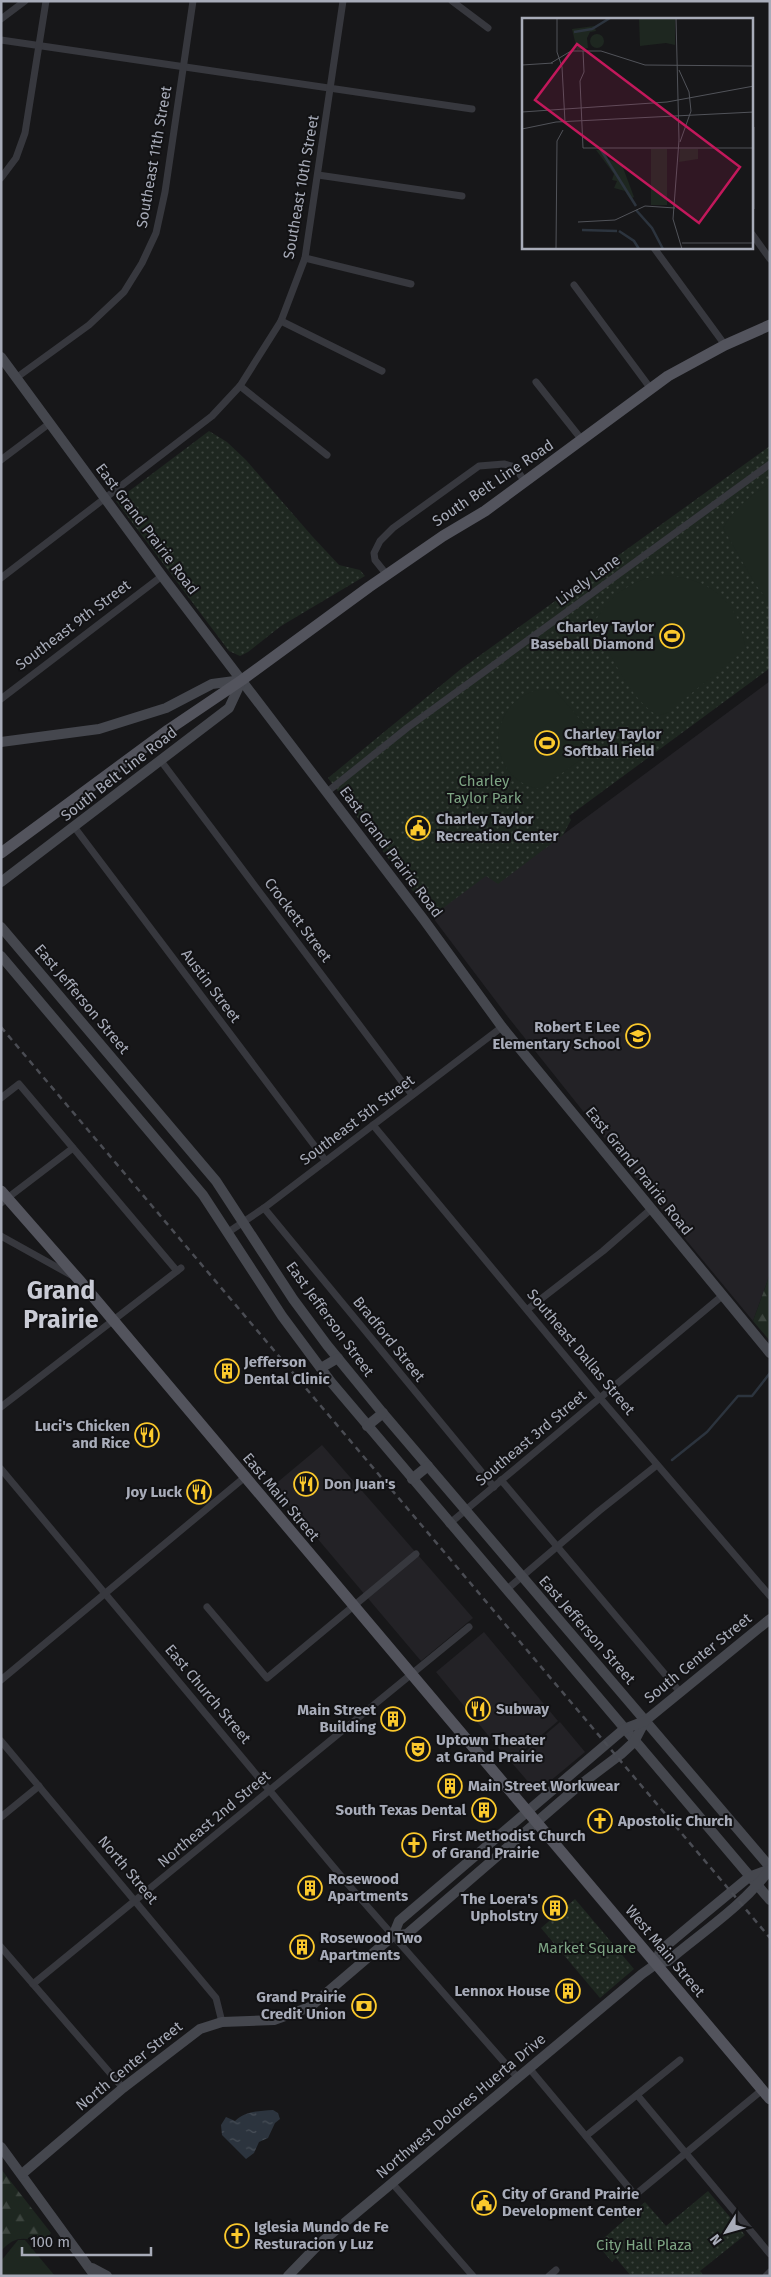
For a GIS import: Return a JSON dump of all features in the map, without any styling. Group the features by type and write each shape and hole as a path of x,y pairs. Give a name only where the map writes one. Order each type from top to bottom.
{"main road":[{"name":"South Belt Line Road","path":"1,853 168,730 242,680 388,574 443,536 485,511 668,376 725,345 770,325"},
{"name":"East Main Street","path":"3,1197 80,1281 537,1823"},
{"name":"West Main Street","path":"537,1823 766,2094"}],"street":[{"path":"1,19 26,1"},
{"path":"1,178 16,158 25,133 46,1"},
{"name":"Southeast 11th Street","path":"16,378 89,324 124,292 142,263 156,233 165,192 193,1"},
{"name":"Southeast 10th Street","path":"1,578 212,416 240,386 281,321 304,258 318,176 343,1"},
{"path":"452,1 488,28"},
{"path":"1,40 472,109"},
{"path":"318,176 462,196"},
{"path":"754,237 770,259"},
{"path":"655,249 725,345"},
{"path":"304,258 410,284"},
{"path":"574,285 651,389"},
{"path":"281,321 382,371"},
{"name":"East Grand Prairie Road","path":"1,357 162,576 327,792 502,1027 650,1210 770,1354"},
{"path":"536,382 582,440"},
{"path":"240,386 327,455"},
{"path":"1,460 50,423"},
{"path":"388,574 375,560 374,553 380,541 393,528 480,466 504,464 515,467 525,482"},
{"name":"Lively Lane","path":"327,792 415,723 770,464"},
{"name":"Southeast 9th Street","path":"1,699 162,576"},
{"path":"1,742 99,729 166,708 212,684 242,680"},
{"name":"South Belt Line Road","path":"1,882 75,828 229,708 242,680"},
{"name":"Crockett Street","path":"161,761 412,1096"},
{"name":"Austin Street","path":"75,828 326,1161"},
{"name":"East Jefferson Street","path":"1,927 216,1182 293,1298 338,1358 521,1577 770,1868"},
{"path":"1,956 137,1114 203,1195 282,1316 368,1426 634,1742 770,1900"},
{"name":"Southeast 5th Street","path":"227,1233 264,1208 502,1027"},
{"path":"1,1098 19,1084 179,1269 1,1408"},
{"path":"137,1114 151,1103"},
{"name":"Southeast Dallas Street","path":"373,1125 528,1309 600,1398 770,1596"},
{"path":"3,1197 73,1148"},
{"name":"Bradford Street","path":"264,1208 494,1487"},
{"path":"528,1309 603,1251 650,1210"},
{"path":"1,1236 80,1281"},
{"name":"Southeast 3rd Street","path":"450,1524 722,1296"},
{"path":"321,1368 338,1358"},
{"path":"368,1426 383,1413"},
{"path":"506,1590 657,1465"},
{"path":"412,1479 428,1466"},
{"name":"East Church Street","path":"1,1470 393,1936 518,2078"},
{"path":"1,1680 245,1477"},
{"path":"502,1480 680,1692"},
{"path":"207,1607 267,1678 416,1554"},
{"name":"South Center Street","path":"528,1813 624,1729 645,1720 770,1618"},
{"name":"Northeast 2nd Street","path":"33,1984 469,1627"},
{"name":"South Center Street","path":"537,1823 576,1788 608,1765 634,1742 645,1720"},
{"name":"North Street","path":"1,1741 136,1900 216,1998 222,2022"},
{"path":"1,1817 39,1786"},
{"name":"North Center Street","path":"22,2174 124,2088 200,2029 222,2022 274,2020 310,2007 393,1936 399,1922 528,1813"},
{"name":"North Center Street","path":"393,1936 407,1934 537,1823"},
{"path":"770,1868 757,1886 668,1962 656,1964 660,1951 749,1877 770,1868"},
{"path":"1,1947 124,2088"},
{"name":"Northwest Dolores Huerta Drive","path":"288,2276 318,2245 656,1964"},
{"path":"586,2136 638,2096 680,2060"},
{"path":"530,2068 635,2195 686,2153 766,2094"},
{"path":"638,2096 770,2254"},
{"path":"1,2147 94,2272 107,2276"},
{"path":"392,2184 473,2276"},
{"path":"549,2276 556,2270"},
{"path":"766,2276 770,2272"}],"shaded area":[{"name":"Robert E Lee Elementary School","path":"770,681 770,1274 753,1321 508,1017 421,902 464,873 480,871 498,883"},
{"path":"322,1445 473,1618 421,1661 273,1486"},
{"path":"484,1632 558,1721 510,1762 436,1672"},
{"path":"560,1722 585,1752 537,1792 512,1763"}],"green space":[{"path":"209,431 227,442 246,460 339,565 360,570 365,576 281,626 240,656 229,651 116,501"},
{"name":"Charley Taylor Park","path":"770,446 770,668 569,816 571,820 563,835 498,884 486,876 435,914 424,900 421,902 328,778 461,669"},
{"path":"770,484 770,604 754,582 723,528 732,514 743,503"},
{"name":"Charley Taylor Baseball Diamond","path":"656,575 681,577 703,584 713,590 730,607 737,618 746,648 669,712 658,716 637,698 621,674 594,623 606,605 620,592 627,587"},
{"name":"Charley Taylor Softball Field","path":"554,689 595,737 594,750 540,789 522,783 510,772 502,759 498,743 500,727 506,712 518,700 534,691"},
{"path":"770,1274 770,1341 753,1321"},
{"name":"Market Square","path":"575,1899 634,1969 600,1998 541,1928"},
{"path":"1,2169 51,2233 43,2242 20,2239 11,2242 1,2251"},
{"name":"City Hall Plaza","path":"708,2191 745,2235 700,2271 704,2276 631,2276 616,2258 612,2262 597,2244 645,2202 666,2226"},
{"path":"18,2240 25,2240 55,2276 1,2276 1,2261"}],"water":[{"path":"273,2110 278,2113 280,2119 275,2123 268,2138 259,2142 254,2153 246,2159 222,2135 221,2125 226,2117 235,2121 248,2113"}],"waterway":[{"path":"672,1460 707,1432 738,1396 752,1396 770,1373"}],"railway":[{"path":"1,1027 770,1938"}],"place":[{"name":"Charley Taylor Baseball Diamond","path":"672,636"},
{"name":"Charley Taylor Softball Field","path":"547,743"},
{"name":"Charley Taylor Recreation Center","path":"418,828"},
{"name":"Robert E Lee Elementary School","path":"638,1036"},
{"name":"Jefferson Dental Clinic","path":"227,1371"},
{"name":"Luci's Chicken and Rice","path":"147,1435"},
{"name":"Don Juan's","path":"306,1484"},
{"name":"Joy Luck","path":"199,1492"},
{"name":"Subway","path":"478,1709"},
{"name":"Main Street Building","path":"393,1719"},
{"name":"Uptown Theater at Grand Prairie","path":"418,1749"},
{"name":"Main Street Workwear","path":"450,1786"},
{"name":"South Texas Dental","path":"484,1810"},
{"name":"Apostolic Church","path":"600,1821"},
{"name":"First Methodist Church of Grand Prairie","path":"414,1845"},
{"name":"Rosewood Apartments","path":"310,1888"},
{"name":"The Loera's Upholstry","path":"555,1908"},
{"name":"Rosewood Two Apartments","path":"302,1947"},
{"name":"Lennox House","path":"568,1991"},
{"name":"Grand Prairie Credit Union","path":"364,2006"},
{"name":"City of Grand Prairie Development Center","path":"484,2203"},
{"name":"Iglesia Mundo de Fe Resturacion y Luz","path":"237,2236"}],"district":[{"name":"Grand Prairie","path":"61,1304"}]}
